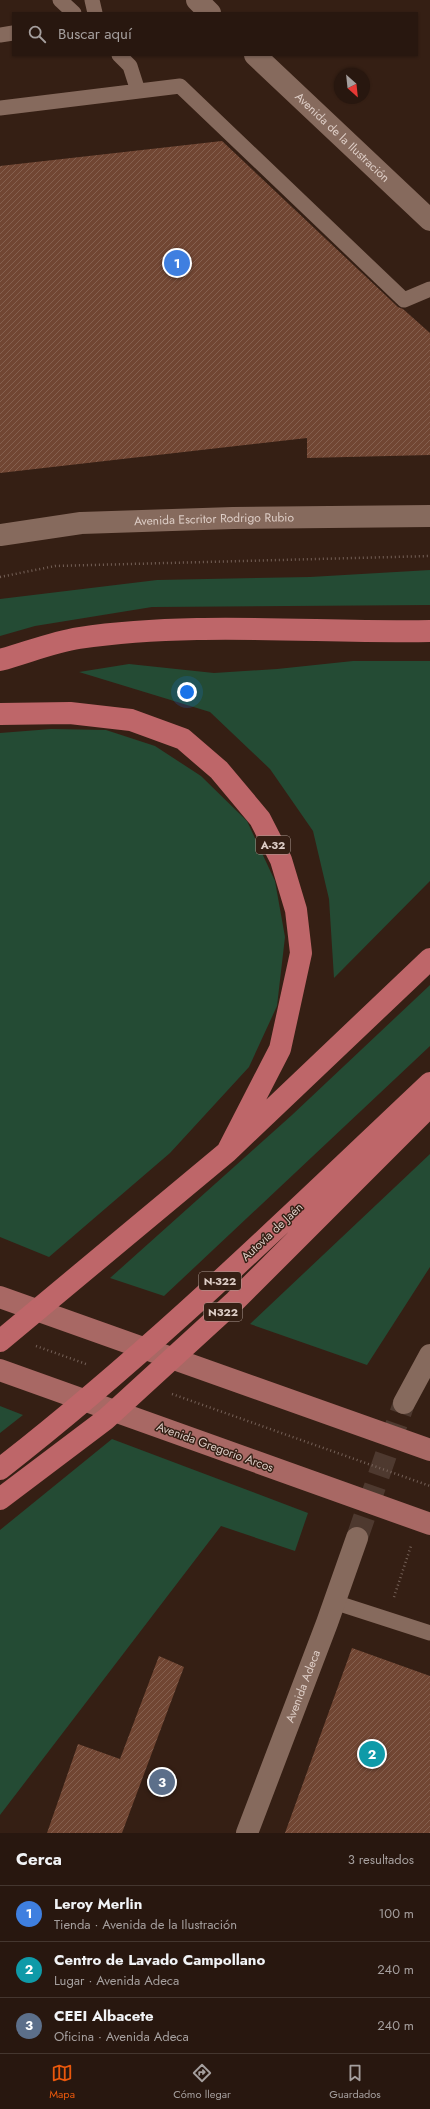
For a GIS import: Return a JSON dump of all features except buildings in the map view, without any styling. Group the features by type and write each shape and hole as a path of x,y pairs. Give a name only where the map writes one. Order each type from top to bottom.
{"highway":[{"path":"0,660 78,639 155,630 260,628 430,631"},
{"name":"A-32","path":"0,714 70,713 131,720 182,739 220,770 263,825 281,860 296,910 301,953 280,1049 227,1152"},
{"path":"0,1341 227,1152 430,959"},
{"name":"Autovía de Jaén","path":"0,1469 39,1438 208,1293 430,1083"},
{"name":"N322","path":"0,1499 106,1419 235,1301 430,1106"}],"main road":[{"path":"0,1297 430,1450"},
{"name":"Avenida Gregorio Arcos","path":"0,1370 430,1524"}],"street":[{"path":"197,0 209,12"},
{"name":"Avenida de la Ilustración","path":"256,56 430,220"},
{"name":"Avenida Escritor Rodrigo Rubio","path":"0,535 81,523 234,518 430,516"},
{"path":"404,1403 430,1355"},
{"name":"Avenida Adeca","path":"247,1833 357,1538"}],"lane":[{"path":"60,0 73,12"},
{"path":"92,0 96,12"},
{"path":"0,35 12,33"},
{"path":"120,56 130,66 138,91"},
{"path":"0,108 180,86 404,300 430,289"},
{"path":"334,1602 430,1634"}],"path":[{"path":"0,577 55,566 430,556"},
{"path":"30,1344 89,1365"},
{"path":"170,1394 430,1486"},
{"path":"387,1619 412,1544"}],"green space":[{"path":"430,570 430,605 152,607 35,626 0,636 0,599 157,580 310,577"},
{"path":"353,661 430,661 430,881 334,978 329,899 313,831 270,769 210,712 79,672 129,664 214,673 277,669"},
{"path":"51,729 106,730 155,746 201,776 247,821 275,881 285,937 277,1006 249,1067 170,1153 49,1257 0,1237 0,733"},
{"path":"430,985 430,1046 164,1296 110,1278 292,1115"},
{"path":"430,1154 430,1267 367,1365 250,1324"},
{"path":"0,1406 23,1415 0,1433"},
{"path":"112,1439 308,1513 295,1551 221,1526 0,1815 0,1530"}],"tunnel":[{"path":"357,1538 404,1403"}],"place":[{"name":"Leroy Merlin","path":"177,263"},
{"name":"Centro de Lavado Campollano","path":"372,1754"},
{"name":"CEEI Albacete","path":"162,1782"}]}
